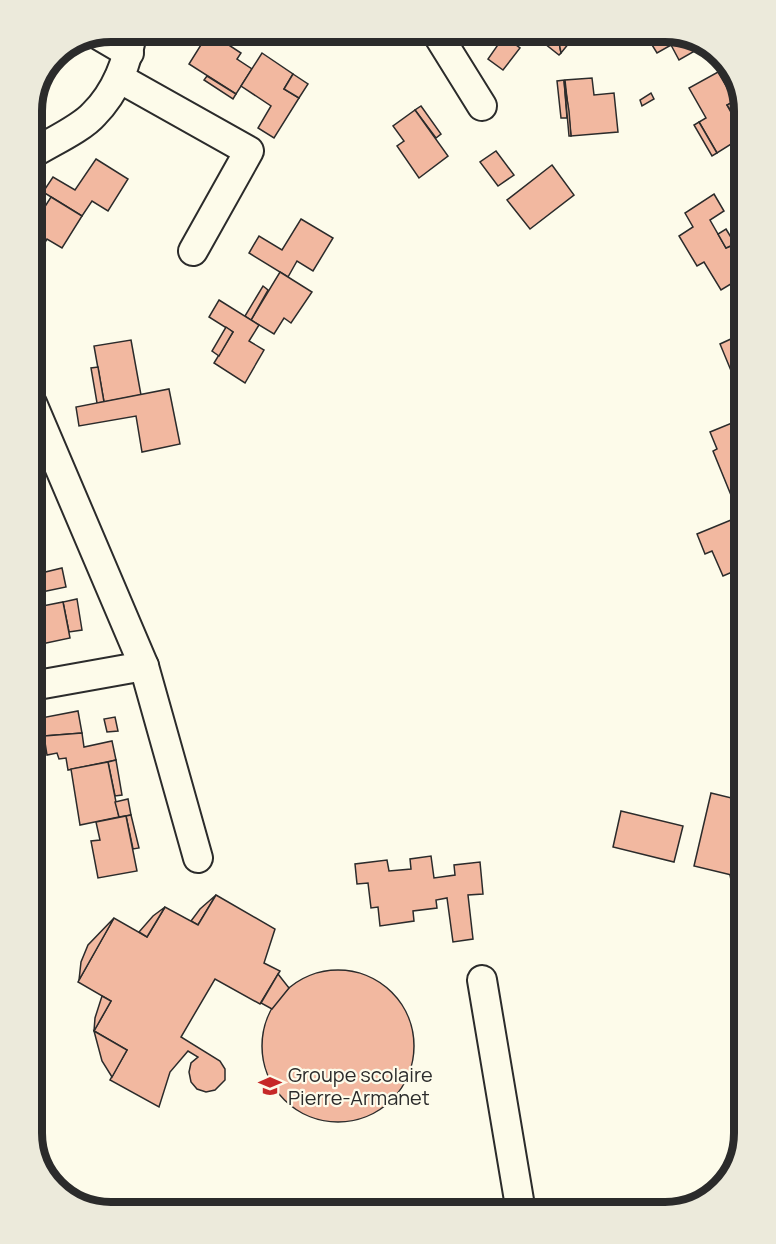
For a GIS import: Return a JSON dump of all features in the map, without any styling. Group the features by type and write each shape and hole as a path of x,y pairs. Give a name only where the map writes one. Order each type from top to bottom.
{"street":[{"path":"109,42 249,152 193,250"},
{"path":"442,42 482,106"},
{"path":"42,148 94,115 127,54"},
{"path":"42,426 144,666 198,858"},
{"path":"42,684 144,666"},
{"path":"482,980 519,1202"}],"building":[{"path":"203,42 224,42 241,53 237,59 252,69 236,94 189,64"},
{"path":"500,42 512,42 520,48 503,70 488,59"},
{"path":"543,42 559,42 561,53 559,55"},
{"path":"559,42 570,42 561,53"},
{"path":"650,42 678,43 697,50 679,60 671,45 657,53"},
{"path":"262,53 293,74 284,89 299,98 274,138 258,128 271,106 241,86"},
{"path":"718,72 732,97 733,102 727,105 734,118 734,142 717,153 699,122 706,118 689,88"},
{"path":"293,74 308,84 299,98 284,89"},
{"path":"207,76 236,94 233,99 204,80"},
{"path":"592,78 594,95 614,93 618,132 571,136 565,80"},
{"path":"564,80 567,118 561,118 557,81"},
{"path":"564,80 569,111 571,136 569,136"},
{"path":"651,93 654,99 642,106 640,100"},
{"path":"733,102 734,115 727,105"},
{"path":"421,106 441,134 436,138 415,110"},
{"path":"415,110 448,156 419,178 397,146 404,141 393,126"},
{"path":"699,122 717,153 712,156 694,125"},
{"path":"496,151 514,175 498,186 480,162"},
{"path":"96,159 128,179 108,211 92,201 82,216 43,192 53,177 75,190"},
{"path":"552,165 574,195 530,229 507,200"},
{"path":"714,194 724,211 710,220 726,248 734,244 734,282 721,290 704,262 697,266 679,236 693,227 685,213"},
{"path":"51,197 82,216 62,248 47,239 42,247 42,211"},
{"path":"301,219 333,238 313,271 297,261 288,277 249,253 259,236 282,250"},
{"path":"726,229 734,244 726,248 718,234"},
{"path":"280,272 312,292 291,323 284,318 274,334 251,320"},
{"path":"263,286 268,290 251,320 245,316"},
{"path":"219,300 259,325 249,341 264,350 245,383 214,363 233,332 209,317"},
{"path":"226,327 233,332 219,356 212,351"},
{"path":"734,338 734,372 732,373 720,344"},
{"path":"131,340 141,395 104,402 94,346"},
{"path":"98,367 104,402 97,403 91,368"},
{"path":"169,389 180,444 142,452 136,416 79,426 76,407"},
{"path":"734,422 733,500 713,451 717,449 710,432"},
{"path":"731,520 734,527 734,571 723,576 712,551 705,554 697,534"},
{"path":"62,568 66,587 42,592 42,573"},
{"path":"77,599 82,630 69,632 63,602"},
{"path":"63,602 70,638 42,644 42,606"},
{"path":"78,711 82,733 44,736 42,718"},
{"path":"115,717 118,731 107,732 104,719"},
{"path":"82,733 84,747 112,741 116,760 68,770 66,758 59,759 57,753 47,755 44,736"},
{"path":"116,760 122,795 115,796 108,762"},
{"path":"108,762 119,817 80,825 71,769"},
{"path":"711,793 734,799 734,876 694,866"},
{"path":"128,799 131,815 119,817 115,802"},
{"path":"621,811 683,826 674,862 613,847"},
{"path":"131,815 139,848 133,849 126,816"},
{"path":"126,816 137,871 98,878 91,841 100,840 96,822"},
{"path":"431,856 434,878 455,875 454,865 480,862 483,894 468,895 473,939 453,942 447,898 436,900 437,908 413,911 414,921 380,926 378,907 371,908 368,883 357,884 355,864 387,860 389,871 411,869 410,859"},
{"path":"730,875 734,876 734,895"},
{"path":"216,895 198,925 191,921 200,909"},
{"path":"216,895 275,929 264,963 280,971 260,1004 215,979 181,1037 220,1061 225,1069 225,1080 215,1090 206,1092 197,1089 191,1082 189,1072 191,1063 198,1057 188,1051 170,1072 159,1107 110,1080 127,1050 94,1031 111,1001 78,982 114,918 147,937 165,907 198,925"},
{"path":"165,907 147,937 139,932 153,916"},
{"path":"114,918 79,980 81,962 88,945"},
{"path":"338,970 353,971 367,976 392,992 408,1017 413,1031 413,1061 408,1075 392,1100 367,1116 353,1121 338,1122 323,1121 309,1116 284,1100 268,1075 263,1061 262,1046 263,1031 268,1017 284,992 309,976 323,971"},
{"path":"278,974 289,988 272,1009 261,1003"},
{"path":"102,996 111,1001 94,1031 95,1018"},
{"path":"94,1031 127,1050 112,1077 102,1061"}],"place":[{"name":"Groupe scolaire Pierre-Armanet","path":"270,1086"}]}
